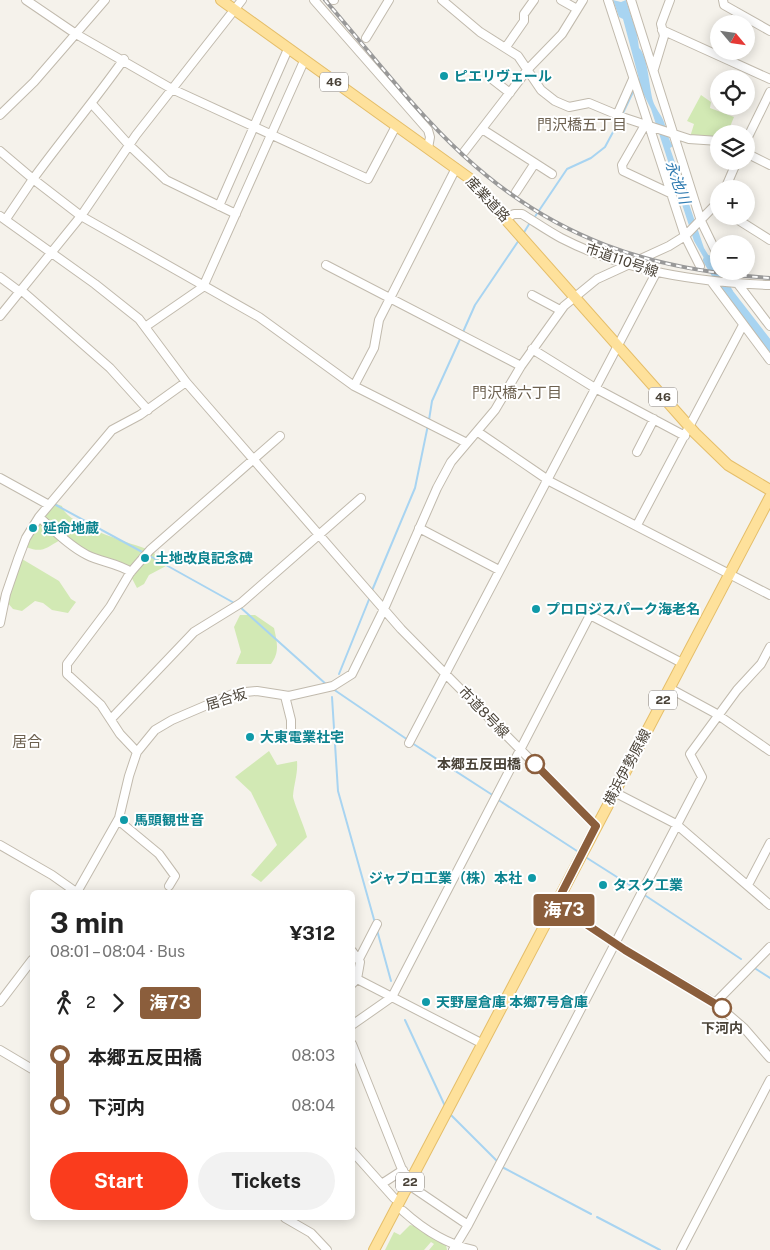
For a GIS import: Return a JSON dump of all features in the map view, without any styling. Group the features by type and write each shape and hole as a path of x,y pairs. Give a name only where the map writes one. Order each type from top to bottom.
{"main road":[{"name":"産業道路","path":"222,0 304,61 456,168 478,187 618,346 687,432 745,470 770,483"},
{"name":"産業道路","path":"710,448 741,474 770,490"},
{"name":"横浜伊勢原線","path":"374,1250 770,497"}],"street":[{"path":"26,0 76,34 172,89 368,179 396,126"},
{"path":"0,116 34,82 105,0"},
{"path":"0,315 81,216 129,145 242,0"},
{"path":"314,0 428,130 430,137 428,148"},
{"path":"366,38 387,0"},
{"path":"442,0 480,32 518,56 541,90 555,101 570,107 589,103 620,116 689,139 710,140"},
{"path":"506,47 524,21 524,14 534,0"},
{"path":"561,0 577,9"},
{"path":"464,152 528,69 562,34 583,0"},
{"path":"608,0 686,235 700,266"},
{"path":"632,0 700,222 710,241"},
{"path":"654,69 664,36 661,24 670,0"},
{"path":"723,0 724,5 770,31"},
{"path":"662,30 770,79"},
{"path":"219,206 288,49"},
{"path":"3,218 124,60"},
{"path":"145,327 203,287 304,61"},
{"path":"492,79 510,93"},
{"path":"620,116 635,84"},
{"path":"754,125 770,92"},
{"path":"92,104 129,145 173,185 236,214"},
{"path":"761,111 770,116"},
{"path":"649,126 622,165 623,171 672,194"},
{"path":"482,129 552,174"},
{"path":"0,151 81,216 264,320 354,386 467,443"},
{"path":"755,158 770,165"},
{"path":"516,192 534,163"},
{"path":"354,386 374,348 379,320 456,168"},
{"name":"居合坂","path":"137,752 155,730 192,710 244,691 287,696 326,688 337,684 352,674 451,462 496,410 521,366 560,310 591,282 625,264 669,246 686,235 710,213"},
{"name":"市道110号線","path":"506,218 517,214 562,238 625,264 656,273 736,284"},
{"name":"市道8号線","path":"3,218 139,319 186,382 384,609 596,826"},
{"path":"746,225 770,240"},
{"path":"326,265 521,366"},
{"path":"410,742 656,273"},
{"path":"0,277 21,291 110,368 148,410"},
{"path":"712,282 770,360"},
{"path":"736,284 770,285"},
{"path":"736,284 770,326"},
{"path":"532,295 560,310"},
{"path":"636,525 743,325"},
{"path":"532,349 595,388 654,419 687,432"},
{"path":"0,623 6,594 26,538 39,517 112,430 148,410 186,382"},
{"path":"637,452 654,419"},
{"path":"478,432 547,479 770,594"},
{"path":"78,890 118,820 137,752 120,734 100,705 67,674 66,667 110,607 131,572 146,554 280,436"},
{"path":"0,478 49,505"},
{"path":"111,719 194,632 237,605 361,498"},
{"path":"39,517 81,551 118,564 131,572"},
{"path":"419,528 499,570"},
{"path":"355,1023 392,997 499,794 590,615 682,662"},
{"path":"454,1248 468,1225 676,824 702,778 690,754 737,690 762,664 770,647"},
{"path":"669,688 718,716 770,751"},
{"path":"287,696 291,720 291,736"},
{"path":"614,792 676,824 770,905"},
{"path":"118,820 159,854 174,872 174,879 170,886"},
{"path":"748,885 770,843"},
{"path":"0,845 74,890"},
{"path":"556,904 615,944 715,1002 748,1031 770,1058"},
{"path":"376,926 359,959 355,982 392,997 483,1044"},
{"path":"715,1002 770,947"},
{"path":"355,954 359,959"},
{"path":"0,1002 30,963"},
{"path":"0,1050 30,1068"},
{"path":"355,1051 403,1170 410,1182 468,1225"},
{"path":"681,1250 770,1080"},
{"path":"355,1154 383,1183 394,1198"},
{"path":"383,1183 403,1170"},
{"path":"403,1211 454,1248 473,1250"},
{"path":"288,1220 310,1233 326,1249"}],"green space":[{"path":"701,95 710,101 710,115 729,115 734,117 731,125 710,125 710,138 690,137 694,124 687,121"},
{"path":"54,503 62,506 66,513 85,526 144,548 164,559 166,566 149,575 144,584 137,588 125,565 119,561 96,557 60,540 40,550 26,547 27,538"},
{"path":"22,559 59,581 71,599 76,602 68,613 52,610 43,603 35,601 22,611 13,609 7,602"},
{"path":"240,615 255,615 274,628 277,651 271,664 236,664 241,652 234,627"},
{"path":"269,751 277,765 297,761 293,796 307,837 261,882 251,875 277,845 251,792 235,777"},
{"path":"410,1225 415,1226 446,1245 447,1250 429,1250 434,1244 431,1242 424,1250 385,1250 394,1232 400,1235"}],"water":[{"path":"613,0 621,2 626,0 637,34 639,48 646,65 653,101 663,119 673,146 670,148 704,248 710,258 710,268 694,241 651,109 640,87 634,85 639,79 623,19 619,17"}],"waterway":[{"path":"622,115 634,90"},
{"path":"534,218 567,169 591,158 605,147 620,119"},
{"path":"523,234 531,221"},
{"path":"463,332 475,305 519,240"},
{"name":"永池川","path":"708,260 729,294 770,347"},
{"path":"429,420 432,401 461,337"},
{"path":"371,593 415,488 428,425"},
{"path":"54,504 144,553"},
{"path":"148,555 236,604"},
{"path":"339,674 370,597"},
{"path":"240,607 327,685"},
{"path":"333,689 408,740"},
{"path":"332,697 338,791 375,923"},
{"path":"412,743 494,796"},
{"path":"497,799 577,851"},
{"path":"587,858 639,891"},
{"path":"643,894 741,959"},
{"path":"377,930 391,981"},
{"path":"756,969 770,978"},
{"path":"405,1020 445,1106"},
{"path":"450,1114 498,1162"},
{"path":"502,1167 591,1214"},
{"path":"597,1217 660,1250"}],"railway":[{"path":"325,0 409,100 445,138 498,185 533,209 569,229 606,245 644,258 726,274 770,278"}],"bus line":[{"name":"海73","path":"535,764 596,826 556,904 625,950 715,1002 722,1008"}],"place":[{"name":"ピエリヴェール","path":"444,76"},
{"name":"延命地蔵","path":"33,528"},
{"name":"土地改良記念碑","path":"145,558"},
{"name":"プロロジスパーク海老名","path":"536,609"},
{"name":"大東電業社宅","path":"250,737"},
{"name":"本郷五反田橋","path":"535,764"},
{"name":"馬頭観世音","path":"124,820"},
{"name":"ジャブロ工業（株）本社","path":"532,878"},
{"name":"タスク工業","path":"603,885"},
{"name":"天野屋倉庫 本郷7号倉庫","path":"426,1002"},
{"name":"下河内","path":"722,1008"}],"district":[{"name":"門沢橋五丁目","path":"582,124"},
{"name":"門沢橋六丁目","path":"517,392"},
{"name":"居合","path":"27,741"}]}
